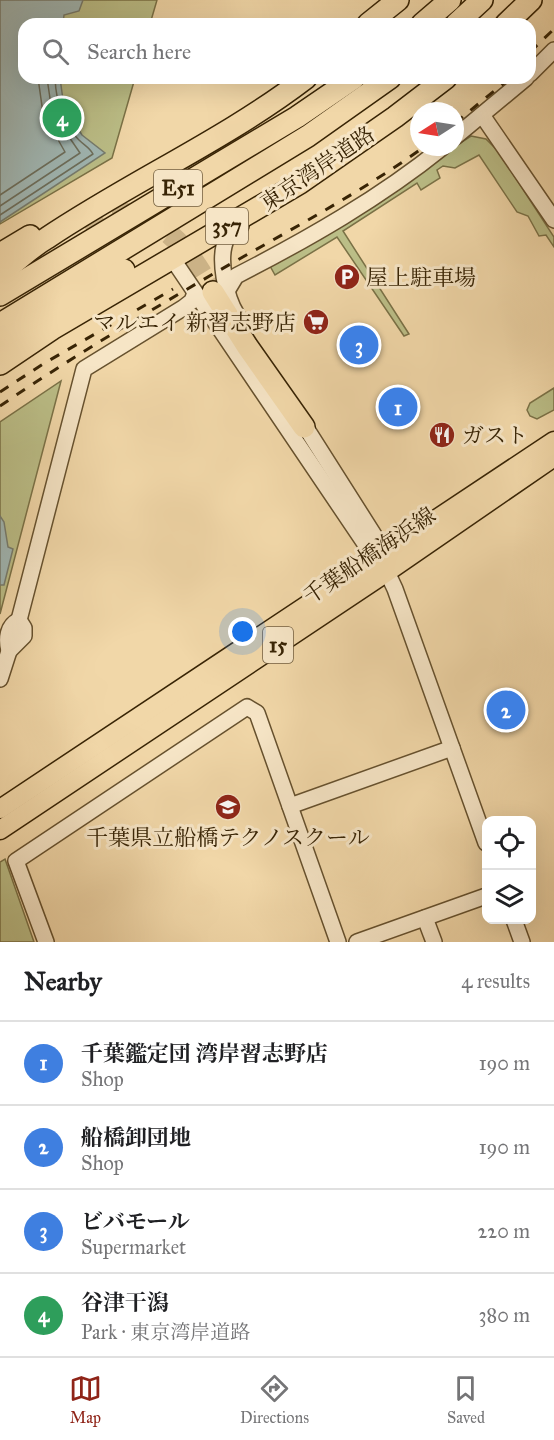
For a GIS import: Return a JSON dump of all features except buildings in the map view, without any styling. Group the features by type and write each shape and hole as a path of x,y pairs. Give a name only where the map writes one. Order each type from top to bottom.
{"highway":[{"path":"429,18 450,0"},
{"path":"462,18 482,0"},
{"path":"512,18 531,0"},
{"path":"377,18 397,1"},
{"path":"0,254 117,183 197,138 282,84"},
{"path":"0,275 46,238 208,144 298,84"},
{"name":"E51","path":"0,296 297,117 345,84"},
{"name":"E51","path":"0,324 308,136 382,84"},
{"name":"東京湾岸道路","path":"0,363 52,329 300,183 438,84"},
{"path":"0,343 259,192 278,184 300,183"},
{"path":"0,275 84,226"},
{"path":"139,261 162,253 172,258"},
{"path":"211,297 304,427"}],"main road":[{"name":"千葉船橋海浜線","path":"1,829 554,441"},
{"name":"千葉船橋海浜線","path":"0,809 383,562 554,458"}],"street":[{"path":"536,68 554,50"},
{"path":"464,130 519,84"},
{"path":"483,115 554,219"},
{"path":"0,680 9,651 10,627 19,620 68,426 82,374 87,365 183,308 199,306 236,276 339,219 432,156"},
{"path":"211,297 223,264 227,238 232,231 264,211 272,200"},
{"path":"172,258 211,297 383,562"},
{"path":"223,264 239,271 257,265"},
{"path":"304,427 383,562 395,589 482,832"},
{"path":"46,942 16,861 247,707 257,712 338,942"},
{"path":"290,806 452,747"},
{"path":"357,942 482,897"},
{"path":"425,918 434,942"},
{"path":"515,924 522,942"}],"green space":[{"path":"0,0 157,0 152,18 18,18 18,84 133,84 112,158 0,224"},
{"path":"471,136 486,139 498,151 554,237 554,247 546,235 539,236 528,216 517,212 479,155 455,168 443,166 437,170 440,178 421,190 417,183 343,231 409,334 404,336 337,237 275,275 270,266 440,156 464,156 464,141"},
{"path":"61,381 0,614 0,422"},
{"path":"554,388 554,410 537,419 530,416 527,410 530,403"},
{"path":"5,859 34,942 0,942 0,862"}],"water":[{"path":"0,0 83,0 79,11 64,15 64,18 18,18 18,84 61,84 64,107 82,135 105,153 0,222"},
{"path":"0,516 4,522 8,547 13,549 4,585 0,585"}],"tunnel":[{"path":"84,226 117,213 134,215 154,224 175,239 183,248 213,292"}],"railway":[{"path":"536,46 554,29"},
{"path":"464,116 503,84"},
{"path":"0,406 105,338 347,197 412,156"},
{"path":"0,392 43,364 173,289"}],"place":[{"name":"谷津干潟","path":"62,118"},
{"name":"屋上駐車場","path":"347,277"},
{"name":"マルエイ 新習志野店","path":"316,322"},
{"name":"ビバモール","path":"359,345"},
{"name":"千葉鑑定団 湾岸習志野店","path":"398,407"},
{"name":"ガスト","path":"442,435"},
{"name":"船橋卸団地","path":"506,710"},
{"name":"千葉県立船橋テクノスクール","path":"228,807"}]}
